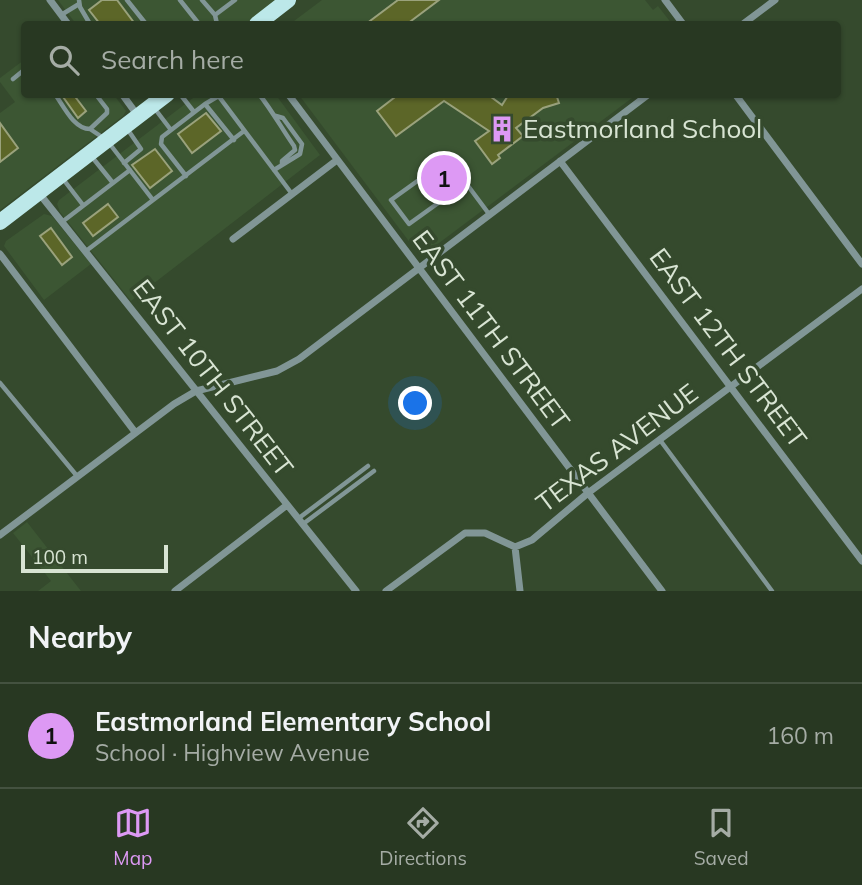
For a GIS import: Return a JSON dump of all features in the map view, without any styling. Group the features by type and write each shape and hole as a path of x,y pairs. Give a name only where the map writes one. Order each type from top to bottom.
{"main road":[{"path":"260,21 272,8 288,0"},
{"path":"0,222 161,98"}],"street":[{"path":"50,0 66,21"},
{"path":"665,0 681,21"},
{"path":"747,21 775,0"},
{"path":"123,98 132,121"},
{"name":"EAST 11TH STREET","path":"291,98 662,591"},
{"path":"0,534 135,432 196,391 277,371 299,359 644,98"},
{"path":"738,98 862,264"},
{"path":"233,239 337,160"},
{"name":"EAST 12TH STREET","path":"560,161 862,561"},
{"name":"EAST 10TH STREET","path":"38,192 356,591"},
{"path":"0,254 135,432"},
{"name":"TEXAS AVENUE","path":"515,547 532,540 588,493 862,289"},
{"path":"175,591 287,505"},
{"path":"386,591 465,534 485,533 515,547 520,591"}],"lane":[{"path":"127,0 144,21"},
{"path":"180,0 197,21"},
{"path":"202,0 215,15 216,21"},
{"path":"215,15 235,0"},
{"path":"61,15 79,2 88,21"},
{"path":"13,79 21,73"},
{"path":"58,98 78,126 107,140 153,201"},
{"path":"90,130 107,113 99,98"},
{"path":"183,98 194,112"},
{"path":"186,176 161,144 162,137 214,98"},
{"path":"221,98 292,194"},
{"path":"262,98 295,146 295,150 274,170"},
{"path":"205,104 233,140"},
{"path":"152,106 171,130"},
{"path":"124,163 141,149 132,121"},
{"path":"86,251 244,131"},
{"path":"89,154 113,183"},
{"path":"466,183 409,224 391,200 448,159 466,183 489,214"},
{"path":"62,222 130,170"},
{"path":"61,175 84,206"},
{"path":"0,383 77,476"},
{"path":"660,440 772,591"},
{"path":"300,522 368,466"},
{"path":"300,522 374,471"}],"shaded area":[{"path":"58,0 277,0 249,21 74,21"},
{"path":"322,0 645,0 653,10 658,6 670,21 294,21"},
{"path":"21,62 21,98 116,98 126,111 0,210 0,113 15,102 0,82 0,78"},
{"path":"193,98 278,98 320,155 131,301 60,212 57,204"},
{"path":"301,98 632,98 423,255 417,252"},
{"path":"44,214 52,216 91,264 44,300 4,246 6,241"},
{"path":"27,522 81,591 38,591 51,581 13,533"}],"building":[{"path":"102,0 117,0 133,21 98,21 89,10"},
{"path":"398,0 439,0 411,21 370,21"},
{"path":"64,98 76,98 86,111 78,118"},
{"name":"Eastmorland School","path":"394,98 492,98 502,105 506,98 557,98 559,103 543,108 516,128 523,136 498,155 500,158 492,164 475,141 489,131 444,101 396,136 377,111"},
{"path":"206,113 221,131 192,153 178,134"},
{"path":"0,123 18,148 0,162"},
{"path":"155,149 172,171 150,188 132,165"},
{"path":"108,204 118,217 93,236 83,223"},
{"path":"51,228 72,257 62,265 40,236"}],"place":[{"name":"Eastmorland School","path":"502,129"},
{"name":"Eastmorland Elementary School","path":"444,178"}]}
